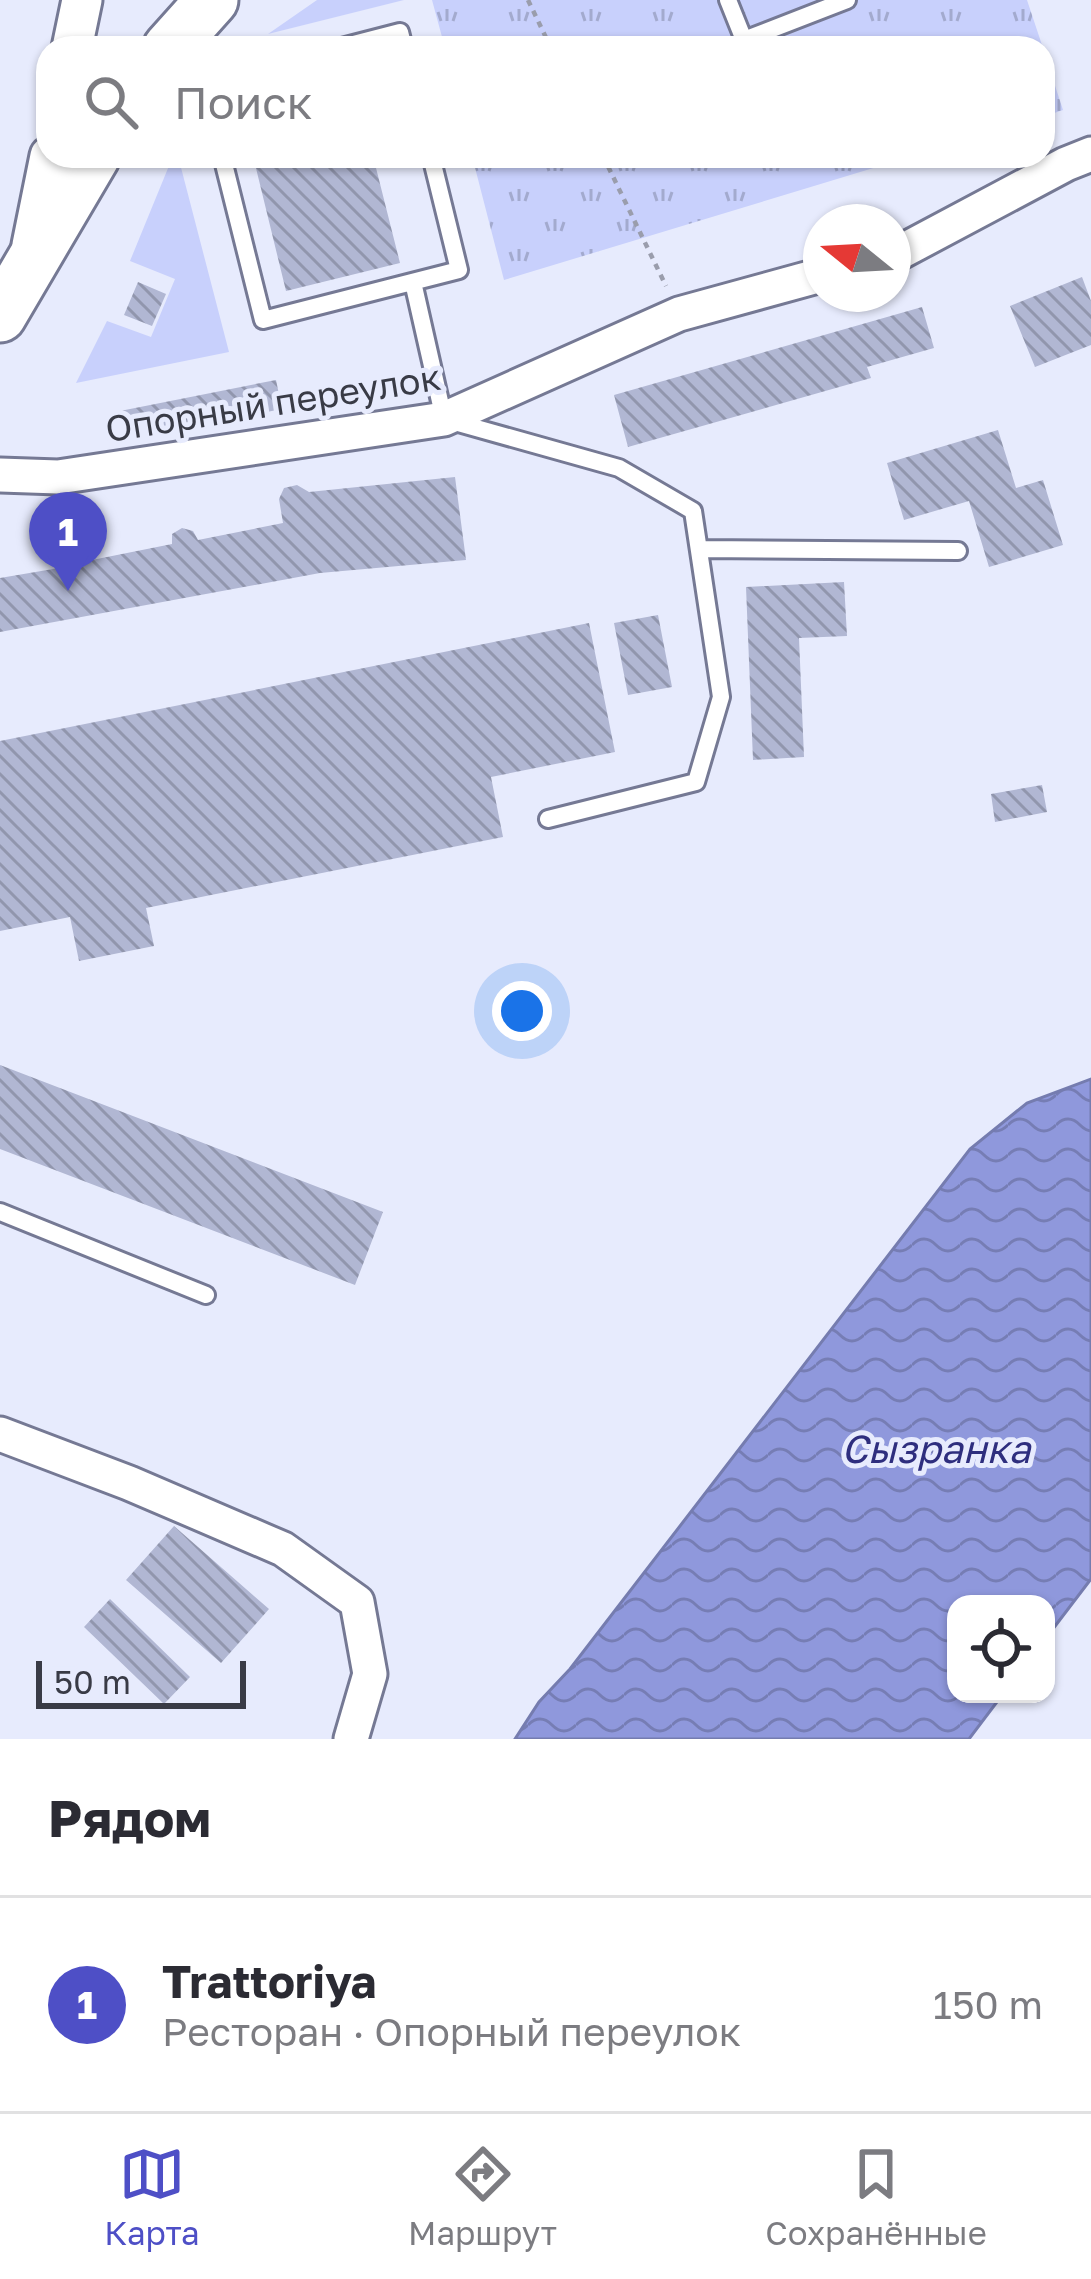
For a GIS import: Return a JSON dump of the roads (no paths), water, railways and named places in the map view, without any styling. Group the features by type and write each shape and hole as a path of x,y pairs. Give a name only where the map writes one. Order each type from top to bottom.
{"main road":[{"path":"180,36 212,0"},
{"path":"0,316 87,168"}],"street":[{"path":"74,36 82,0"},
{"path":"911,246 1091,154"},
{"path":"27,269 48,168"},
{"name":"Опорный переулок","path":"0,475 58,477 444,419 679,314 803,280"},
{"path":"0,1434 283,1549 357,1602 370,1674 351,1739"}],"lane":[{"path":"728,0 742,36"},
{"path":"754,36 847,0"},
{"path":"225,168 263,320 459,270 434,168"},
{"path":"413,282 444,419 619,468 694,511 721,697 697,782 548,819"},
{"path":"699,550 958,551"},
{"path":"0,1212 206,1295"}],"water":[{"name":"Сызранка","path":"1091,1079 1091,1579 1055,1626 1055,1595 947,1595 947,1703 996,1703 969,1739 515,1739 970,1149 1027,1103"}],"place":[{"name":"Trattoriya","path":"68,591"}]}
